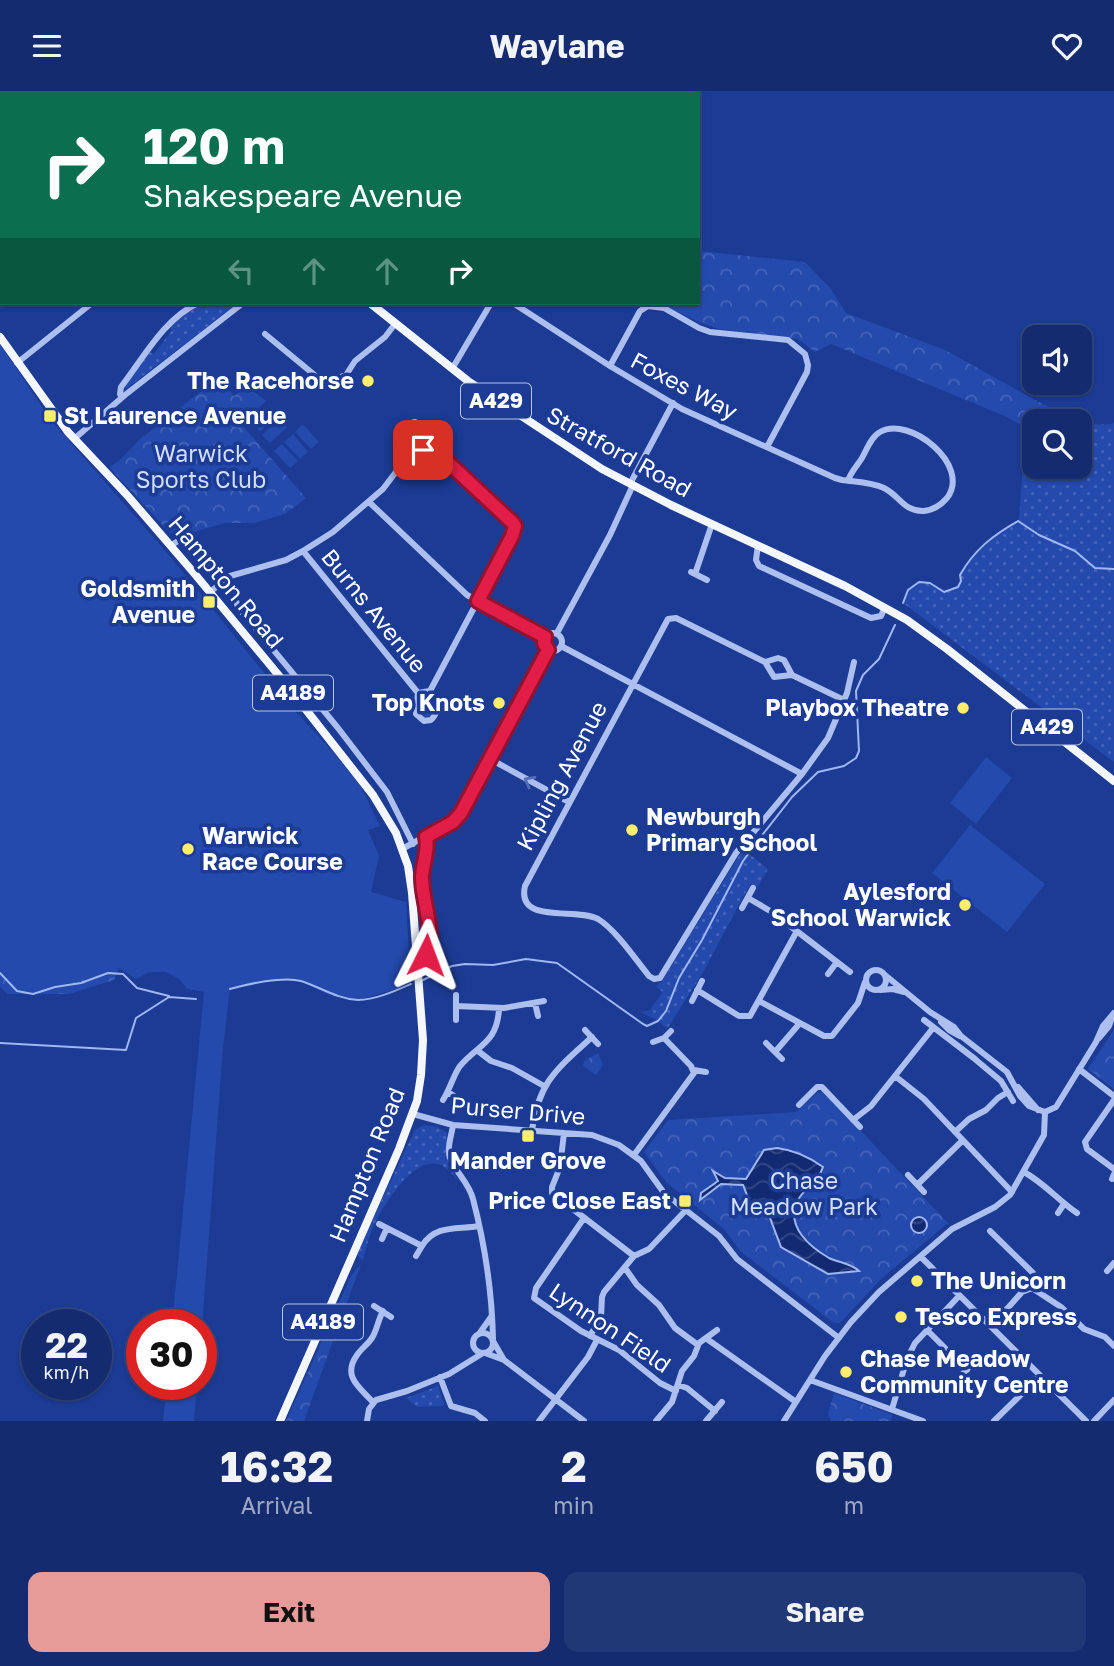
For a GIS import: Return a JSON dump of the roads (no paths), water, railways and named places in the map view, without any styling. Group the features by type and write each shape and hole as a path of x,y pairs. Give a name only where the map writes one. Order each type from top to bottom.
{"main road":[{"name":"Stratford Road","path":"372,305 452,369 537,428 632,484 885,607 947,649 1114,781"},
{"name":"A4189","path":"0,337 74,439"},
{"name":"Hampton Road","path":"74,439 210,593 373,795 391,824 402,849 411,882 423,1057 413,1114 280,1421"}],"street":[{"path":"79,305 83,310"},
{"path":"18,363 89,305"},
{"path":"122,397 121,387 169,324 195,305"},
{"path":"74,439 122,397 240,305"},
{"path":"452,369 490,305"},
{"name":"Foxes Way","path":"516,305 673,403 832,476 848,481 881,487 906,507 926,511 934,509 946,499 952,489 953,478 947,459 929,443 909,432 890,428 874,437 848,481"},
{"path":"610,366 640,311 651,306 664,308 710,332 792,341 805,354 807,372 767,447"},
{"path":"265,334 285,345 317,377 337,380 346,375 355,361 385,337 396,324"},
{"path":"557,633 610,535 632,484 673,403"},
{"path":"400,468 404,433 408,424 415,422 422,425 445,459"},
{"path":"210,593 228,578 286,560 303,551 333,532 369,502 383,489 411,452 435,451 515,526 430,691"},
{"path":"369,502 467,595 545,637"},
{"path":"708,580 693,573 712,524"},
{"path":"170,546 183,541 204,566 228,578"},
{"path":"758,545 756,560 759,566 871,618 878,618 885,607"},
{"name":"Burns Avenue","path":"303,551 418,692"},
{"name":"Hampton Road","path":"228,578 238,607 387,792 413,844"},
{"name":"Kipling Avenue","path":"765,662 671,618 663,624 524,885 524,899 534,910 583,914 597,919 609,929 649,977 657,979 665,974 736,853 802,774"},
{"path":"551,632 557,633 562,638 561,646 556,650 548,650 544,643 545,637 551,632"},
{"path":"561,646 802,774 832,732 845,700 854,661"},
{"path":"402,849 460,815 548,650"},
{"path":"792,675 784,660 778,658 765,662 774,677 792,675 845,700"},
{"path":"430,691 437,706 435,715 429,721 420,719 416,713 418,692 430,691"},
{"path":"490,759 569,802"},
{"path":"417,963 426,955 429,946 422,879 428,843 426,837"},
{"path":"742,908 753,888"},
{"path":"748,898 850,972"},
{"path":"697,990 743,1017 751,1015 797,931"},
{"path":"828,974 837,962"},
{"path":"858,1003 867,975 873,970 879,970 938,1017 948,1030 961,1036 1007,1072 1023,1100 1041,1111 1056,1107 1096,1042 1102,1026 1114,1013"},
{"path":"759,1001 824,1036 832,1036 858,1003 886,983 885,975"},
{"path":"692,1000 702,981"},
{"path":"865,982 869,988 906,992"},
{"path":"456,995 456,1020"},
{"path":"456,1006 499,1009 544,1001"},
{"path":"535,1003 538,1016"},
{"path":"443,1100 460,1067 495,1031 499,1009"},
{"path":"924,1020 1001,1081 1013,1101"},
{"path":"775,1052 800,1023"},
{"path":"853,1119 871,1106 933,1028"},
{"path":"585,1030 598,1044"},
{"path":"653,1042 664,1038 671,1031"},
{"path":"532,1130 536,1104 544,1086 592,1037"},
{"path":"664,1038 694,1070 706,1072"},
{"path":"766,1043 782,1059"},
{"path":"478,1051 491,1061 512,1068 544,1086"},
{"path":"1079,1069 1114,1098 1085,1142 1087,1149 1113,1174"},
{"path":"634,1155 694,1070"},
{"path":"895,1076 924,1099 1012,1192"},
{"path":"799,1105 817,1087 822,1087 860,1127"},
{"path":"448,1092 460,1100"},
{"path":"955,1132 1007,1092"},
{"path":"784,1421 839,1338 879,1292 952,1229 995,1207 1012,1192 1044,1136 1041,1111"},
{"name":"Purser Drive","path":"413,1114 453,1125 601,1137 634,1155 645,1165 664,1193 716,1234 741,1262 839,1338"},
{"path":"367,1421 373,1402 455,1371 491,1350 493,1340 490,1285 470,1186 452,1164 449,1154 453,1125"},
{"path":"564,1133 560,1167 552,1192 634,1256"},
{"path":"918,1184 962,1140"},
{"path":"1024,1172 1043,1184 1077,1213"},
{"path":"908,1175 924,1192"},
{"path":"1058,1213 1064,1204"},
{"path":"539,1421 588,1357 601,1317 603,1294 634,1256 649,1249 685,1211"},
{"name":"Lynnon Field","path":"584,1218 536,1288 533,1295 537,1301 594,1338 619,1350 660,1383 687,1388 715,1411"},
{"path":"382,1239 383,1226 422,1246"},
{"path":"416,1256 430,1235 439,1230 479,1226"},
{"path":"990,1231 1031,1270 1032,1288"},
{"path":"921,1257 1086,1421"},
{"path":"1107,1271 1114,1264"},
{"path":"625,1268 637,1285 659,1305 675,1328 698,1345"},
{"path":"991,1327 1022,1292 1032,1288"},
{"path":"1032,1288 1061,1307 1084,1329 1105,1337 1114,1346"},
{"path":"892,1409 910,1352 959,1296"},
{"path":"374,1306 390,1317"},
{"path":"373,1402 354,1383 350,1370 358,1353 374,1335 383,1311"},
{"path":"465,1363 474,1338 491,1317"},
{"path":"656,1421 672,1402 682,1371 694,1356 698,1345 717,1330"},
{"path":"927,1330 967,1370"},
{"path":"478,1334 487,1334 505,1360"},
{"path":"1091,1344 1095,1334"},
{"path":"707,1339 796,1402"},
{"path":"473,1345 477,1352 505,1360 584,1421"},
{"path":"936,1391 947,1390 974,1362"},
{"path":"994,1421 1040,1375"},
{"path":"440,1377 450,1406 475,1413 485,1421"},
{"path":"810,1380 923,1421"},
{"path":"1094,1421 1114,1400"},
{"path":"706,1421 722,1402"}],"water":[{"path":"764,1150 789,1150 823,1167 797,1202 794,1211 797,1228 808,1242 829,1258 859,1271 828,1274 781,1247 770,1218 751,1205 743,1185 721,1184 700,1200 701,1193 718,1181 713,1171 725,1178 746,1179"},
{"path":"919,1217 925,1219 925,1231 919,1233 913,1231 911,1225 913,1219"}],"waterway":[{"path":"903,603 908,590 919,582 930,583 944,592 958,587 960,575 978,551 1018,521 1039,535 1075,551 1095,568 1114,569"},
{"path":"423,980 452,966 465,964 493,965 526,959 557,963 643,1024 647,1026 658,1021 666,1011 679,978 743,861 760,838 792,797 818,772 844,766 856,758 859,751 856,691 863,675 879,659 895,625"},
{"path":"0,973 17,991 33,994 81,983 108,973 123,974 137,988 169,996"},
{"path":"230,989 285,979 308,983 343,997 365,1000 411,984"},
{"path":"0,1043 126,1050 136,1018 169,997 196,999"}],"place":[{"name":"The Racehorse","path":"368,381"},
{"name":"St Laurence Avenue","path":"50,416"},
{"name":"Goldsmith Avenue","path":"209,602"},
{"name":"Top Knots","path":"499,703"},
{"name":"Playbox Theatre","path":"963,708"},
{"name":"Newburgh Primary School","path":"632,830"},
{"name":"Warwick Race Course","path":"188,849"},
{"name":"Aylesford School Warwick","path":"965,905"},
{"name":"Mander Grove","path":"528,1136"},
{"name":"Price Close East","path":"685,1201"},
{"name":"The Unicorn","path":"917,1281"},
{"name":"Tesco Express","path":"901,1317"},
{"name":"Chase Meadow Community Centre","path":"846,1372"}],"park label":[{"name":"Warwick Sports Club","path":"201,467"},
{"name":"Chase Meadow Park","path":"804,1194"}]}
